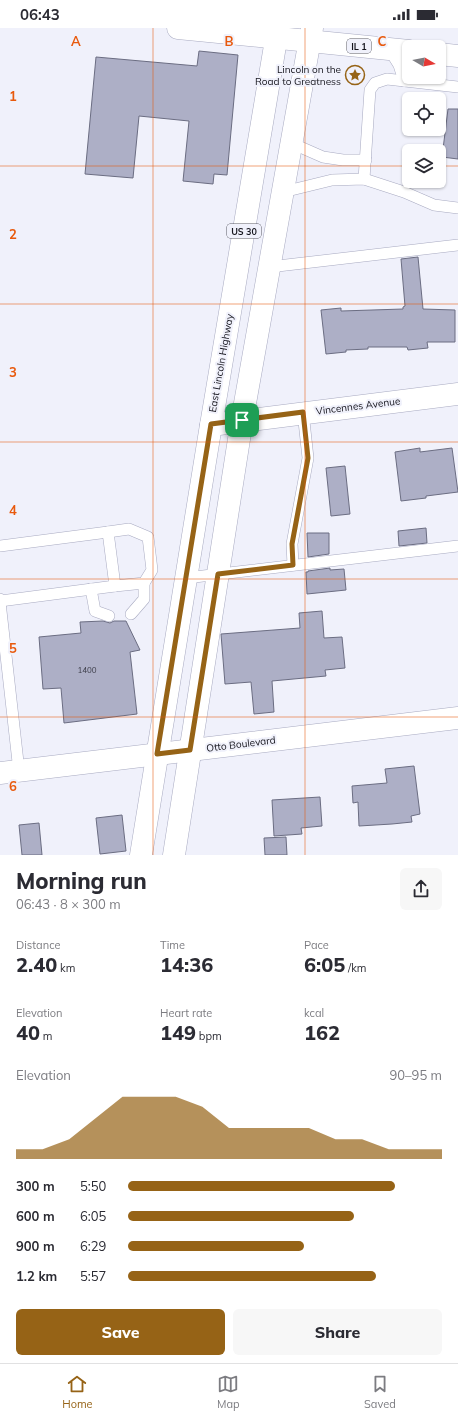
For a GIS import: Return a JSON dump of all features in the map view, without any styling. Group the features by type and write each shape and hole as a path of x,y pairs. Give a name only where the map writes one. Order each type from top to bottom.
{"main road":[{"name":"IL 1","path":"178,28 311,34 399,50"},
{"name":"East Lincoln Highway","path":"141,855 211,424 277,33"},
{"name":"US 30","path":"174,855 242,420 311,34"},
{"path":"446,55 458,56"},
{"name":"Vincennes Avenue","path":"211,424 458,394"},
{"name":"Otto Boulevard","path":"10,772 458,718"}],"lane":[{"path":"399,50 399,65 402,75"},
{"path":"364,179 370,90 375,83 387,79 402,81"},
{"path":"441,84 458,87"},
{"path":"291,143 323,157 343,160 366,160"},
{"path":"283,192 332,180 364,179 404,192 434,205 458,208"},
{"path":"269,267 458,245"},
{"path":"293,565 292,544 308,458 303,412"},
{"path":"0,546 129,529 148,538 152,570 144,583 144,599 131,614"},
{"path":"108,532 115,586"},
{"path":"186,578 458,546"},
{"path":"10,772 0,600 144,583"},
{"path":"91,589 95,611 110,616"}],"building":[{"path":"199,51 238,55 227,175 214,174 213,184 183,181 189,121 139,116 133,178 85,174 96,57 197,66"},
{"path":"448,109 458,109 458,159 446,158 446,144 444,144 445,136 446,136"},
{"path":"418,257 423,309 455,310 455,342 427,342 428,348 408,350 407,347 368,347 368,349 346,350 346,352 326,354 321,310 341,308 341,311 403,309 405,306 401,259"},
{"path":"420,448 420,452 452,448 458,492 401,501 395,452"},
{"path":"345,466 350,514 331,516 326,468"},
{"path":"426,528 427,543 399,546 398,531"},
{"path":"307,533 329,533 329,554 308,557"},
{"path":"330,568 330,570 344,569 346,590 307,594 306,572"},
{"path":"322,611 324,638 342,637 345,668 325,670 326,676 272,681 274,712 254,714 251,682 225,684 221,634 300,628 299,613"},
{"path":"103,621 110,623 114,621 126,621 140,650 130,652 137,714 64,723 61,688 43,689 39,637 81,633 80,622"},
{"path":"414,766 420,814 411,816 412,822 359,826 358,802 353,803 352,786 387,783 385,769"},
{"path":"320,797 322,826 301,828 302,834 274,836 272,800"},
{"path":"122,815 126,851 100,854 96,818"},
{"path":"39,823 42,855 22,855 19,825"},
{"path":"286,837 287,855 265,855 264,838"}],"place":[{"name":"Lincoln on the Road to Greatness","path":"355,75"}],"route":[{"path":"303,412 308,458 292,544 293,565 218,574 190,750 157,754 211,424 242,420 303,412"}]}
